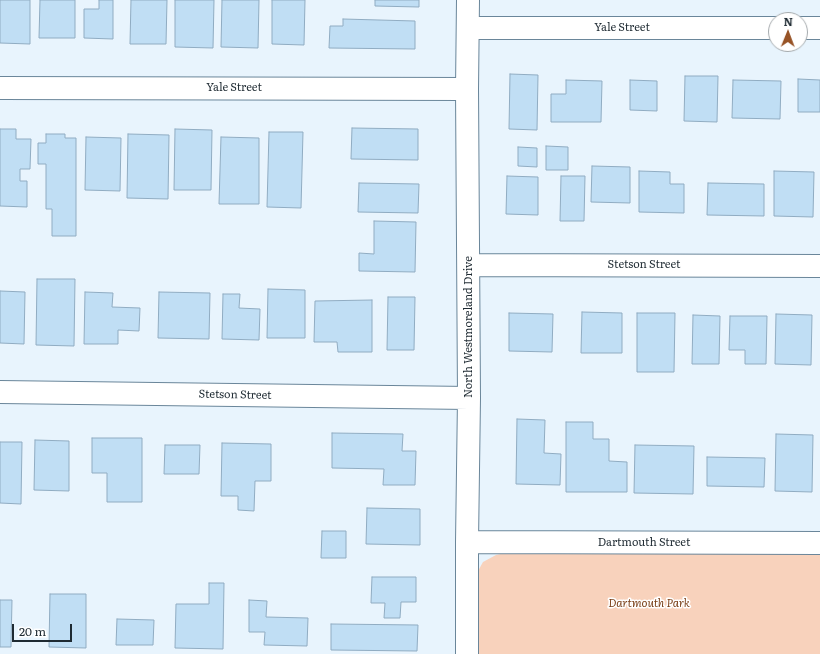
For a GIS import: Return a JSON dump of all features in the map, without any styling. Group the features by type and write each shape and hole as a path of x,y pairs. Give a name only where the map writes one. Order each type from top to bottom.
{"street":[{"name":"North Westmoreland Drive","path":"468,0 468,654"},
{"name":"Yale Street","path":"468,28 768,28"},
{"path":"808,28 820,28"},
{"name":"Yale Street","path":"0,88 467,89"},
{"name":"Stetson Street","path":"469,265 820,266"},
{"name":"Stetson Street","path":"0,392 469,398"},
{"name":"Dartmouth Street","path":"467,542 820,543"}],"green space":[{"name":"Dartmouth Park","path":"505,553 820,554 820,654 478,654 478,571 483,562 496,555"}],"building":[{"path":"0,0 30,0 30,44 0,43"},
{"path":"40,0 75,0 75,38 39,38"},
{"path":"99,0 113,0 113,39 84,38 84,9 99,9"},
{"path":"131,0 167,0 166,44 130,44"},
{"path":"175,0 214,0 213,48 175,47"},
{"path":"222,0 259,0 258,48 221,47"},
{"path":"272,0 305,0 304,45 272,44"},
{"path":"375,0 419,0 419,7 375,6"},
{"path":"343,19 415,21 415,49 329,48 330,26 343,26"},
{"path":"510,74 538,75 537,130 509,129"},
{"path":"685,76 718,76 717,122 684,121"},
{"path":"798,79 820,80 820,112 798,112"},
{"path":"566,80 602,81 601,122 551,122 551,94 566,94"},
{"path":"630,80 657,81 657,111 630,110"},
{"path":"733,80 781,81 780,119 732,118"},
{"path":"352,128 418,129 418,160 351,159"},
{"path":"0,129 16,129 16,139 31,139 30,169 20,169 20,181 27,181 27,207 0,206"},
{"path":"175,129 212,130 211,190 174,190"},
{"path":"269,132 303,132 301,208 267,207"},
{"path":"46,134 65,134 65,138 76,138 76,236 52,236 52,209 46,209 46,164 38,164 38,143 46,143"},
{"path":"128,134 169,135 168,199 127,198"},
{"path":"86,137 121,138 120,191 85,190"},
{"path":"221,137 259,138 259,204 219,204"},
{"path":"546,146 568,147 568,170 546,170"},
{"path":"518,147 537,148 537,167 518,166"},
{"path":"592,166 630,167 630,203 591,202"},
{"path":"639,171 670,172 670,184 684,184 684,213 639,212"},
{"path":"774,171 814,172 813,217 774,216"},
{"path":"507,176 538,177 538,215 506,214"},
{"path":"561,176 585,176 584,221 560,221"},
{"path":"359,183 419,184 418,213 358,212"},
{"path":"708,183 764,184 764,216 707,215"},
{"path":"374,221 416,222 415,272 359,271 359,253 374,254"},
{"path":"37,279 75,279 74,346 36,345"},
{"path":"268,289 305,290 305,338 267,338"},
{"path":"0,291 25,292 24,344 0,343"},
{"path":"85,292 113,293 112,307 140,308 139,331 118,330 118,344 84,344"},
{"path":"159,292 210,293 209,339 158,338"},
{"path":"223,294 240,294 239,308 260,309 259,340 222,339"},
{"path":"388,297 415,297 414,350 387,350"},
{"path":"372,300 372,352 338,352 337,342 314,342 315,301"},
{"path":"582,312 622,313 622,353 581,353"},
{"path":"509,313 553,314 552,352 509,351"},
{"path":"637,313 675,313 674,372 637,372"},
{"path":"776,314 812,315 811,365 775,364"},
{"path":"693,315 720,316 719,364 692,364"},
{"path":"730,316 767,316 766,364 745,364 745,350 729,350"},
{"path":"517,419 545,420 544,453 561,454 560,485 516,484"},
{"path":"566,422 593,422 593,439 609,439 609,461 627,462 627,492 566,492"},
{"path":"332,433 403,434 402,451 416,451 415,485 383,485 384,469 332,468"},
{"path":"776,434 813,435 812,492 775,491"},
{"path":"92,438 142,438 142,502 107,502 107,473 92,473"},
{"path":"35,440 69,441 69,491 34,490"},
{"path":"0,442 22,442 21,504 0,503"},
{"path":"222,443 271,444 271,481 255,481 254,511 238,510 238,496 221,496"},
{"path":"165,445 200,445 199,474 164,474"},
{"path":"635,445 694,446 693,494 634,493"},
{"path":"707,457 765,458 764,487 707,486"},
{"path":"367,508 420,509 420,545 366,544"},
{"path":"322,531 346,531 346,558 321,558"},
{"path":"372,577 416,577 416,602 401,602 400,618 384,618 385,603 371,603"},
{"path":"209,583 224,583 223,649 175,648 176,604 209,604"},
{"path":"50,594 86,594 86,648 49,647"},
{"path":"0,600 12,600 11,647 0,647"},
{"path":"249,600 267,601 266,617 308,618 307,646 264,645 265,632 249,632"},
{"path":"117,619 154,620 153,645 116,645"},
{"path":"331,624 418,625 417,651 331,650"}]}
